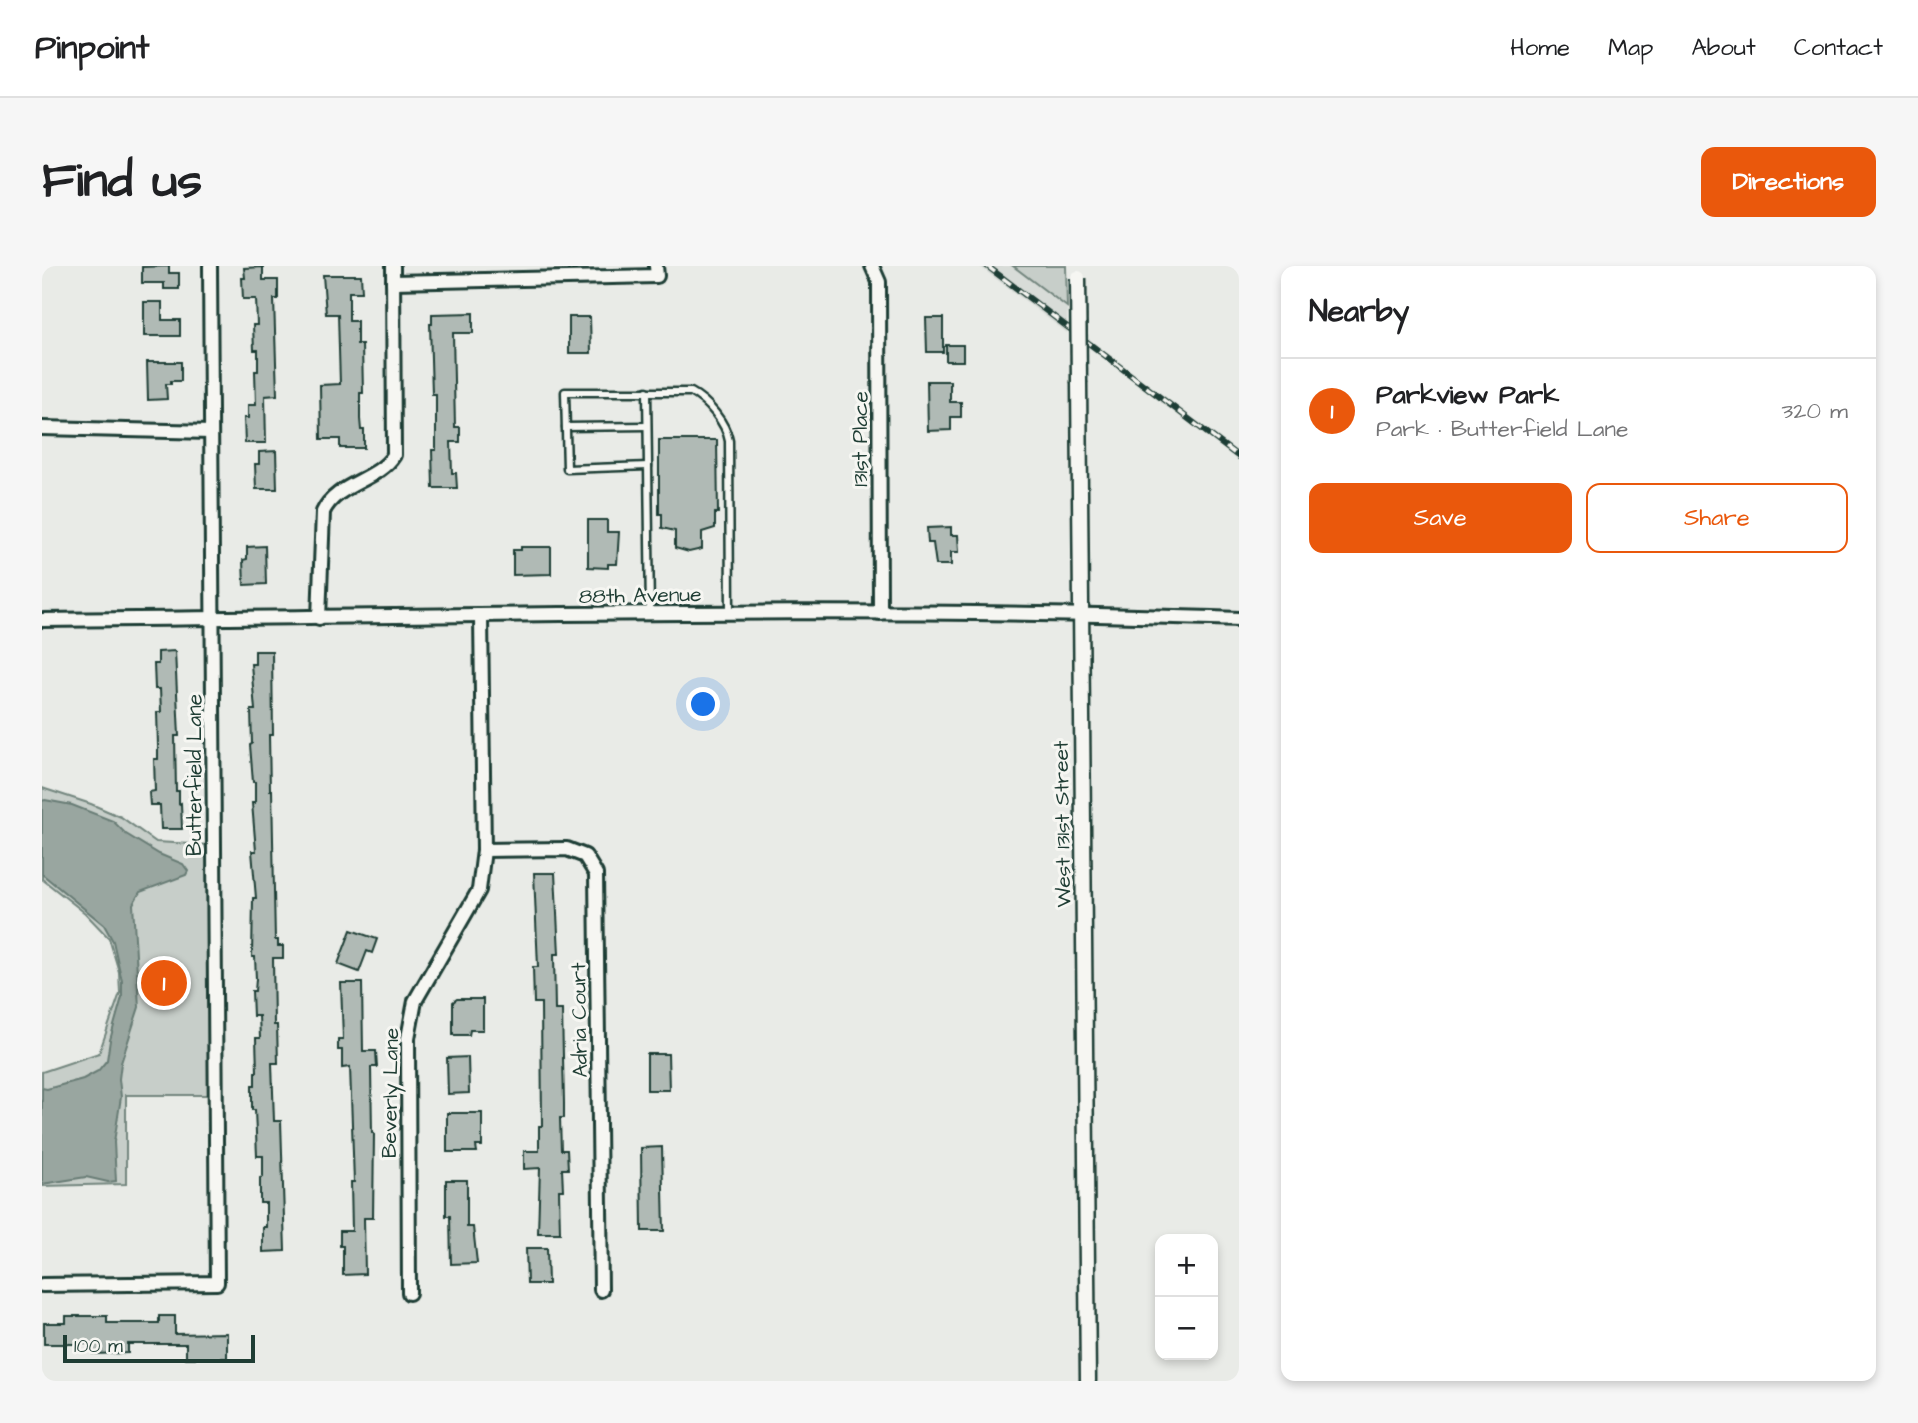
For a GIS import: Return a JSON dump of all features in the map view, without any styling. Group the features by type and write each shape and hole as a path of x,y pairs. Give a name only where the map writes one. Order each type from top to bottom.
{"street":[{"name":"Butterfield Lane","path":"42,1285 216,1283 210,266"},
{"path":"319,618 323,512 334,498 382,468 394,455 393,266"},
{"name":"131st Place","path":"873,266 879,282 880,613"},
{"path":"393,282 657,271"},
{"name":"West 131st Street","path":"1078,272 1088,1381"},
{"path":"42,428 211,432"},
{"name":"88th Avenue","path":"42,620 481,617 730,612 1081,613 1239,619"},
{"name":"Beverly Lane","path":"409,1293 409,1025 415,1001 479,890 484,850 481,617"},
{"name":"Adria Court","path":"484,850 567,849 585,856 596,874 601,1290"}],"lane":[{"path":"647,391 650,614"},
{"path":"648,466 567,468 565,392 691,392 727,431 730,612"},
{"path":"566,427 647,426"}],"shaded area":[{"path":"979,266 1013,266 1067,307 1067,333"},
{"path":"1013,266 1066,266 1067,307"},
{"path":"42,788 121,817 156,842 209,845 211,1095 126,1095 126,1184 42,1186 42,1072 99,1053 120,993 119,972 109,938 85,913 42,879"},
{"path":"42,801 72,805 113,821 126,834 159,854 183,864 188,871 186,875 140,892 133,904 139,1007 121,1063 121,1097 114,1142 116,1181 86,1177 42,1184 42,1088 83,1079 98,1071 107,1060 122,997 122,981 113,941 104,925 42,874"}],"building":[{"path":"169,266 169,273 179,273 179,289 164,289 164,283 142,283 142,267"},
{"path":"263,267 263,280 278,280 278,299 274,299 277,395 265,396 266,443 245,443 244,418 248,418 248,405 256,405 255,371 258,371 258,350 254,350 253,325 257,325 256,299 243,299 242,278 245,278 244,268"},
{"path":"323,275 361,275 362,292 349,292 349,321 357,321 357,344 362,344 363,393 360,393 360,419 361,430 364,430 364,448 340,448 340,439 321,439 320,385 340,384 338,314 326,314"},
{"path":"144,302 162,302 162,320 180,320 180,336 144,336"},
{"path":"473,313 473,333 453,333 455,427 460,427 460,442 451,442 452,473 456,473 457,488 433,488 432,450 436,450 436,394 432,394 432,314"},
{"path":"569,317 590,317 591,353 569,353"},
{"path":"926,318 943,318 943,352 927,352"},
{"path":"946,345 963,345 963,361 946,361"},
{"path":"147,362 181,362 181,381 166,384 167,399 148,400"},
{"path":"927,381 950,381 950,402 961,402 961,417 951,417 951,430 928,431"},
{"path":"659,440 717,440 718,513 715,513 715,528 702,532 702,549 689,552 675,548 675,531 662,528 662,514 659,514"},
{"path":"276,451 277,489 256,489 255,464 259,464 259,452"},
{"path":"588,520 607,520 607,532 619,532 617,564 608,564 608,568 588,567"},
{"path":"951,527 951,535 958,535 959,552 951,552 951,565 936,565 933,543 928,543 927,528"},
{"path":"265,546 266,584 244,585 243,560 247,559 247,547"},
{"path":"521,547 551,547 551,574 513,575 513,550 521,550"},
{"path":"175,651 179,736 175,736 176,791 179,791 179,804 181,803 182,829 161,829 160,805 150,805 149,792 155,791 154,759 158,759 157,712 161,712 160,689 155,689 154,664 158,664 158,652"},
{"path":"255,651 272,651 273,735 269,735 275,940 278,940 278,946 283,946 283,958 273,958 274,1025 277,1025 278,1063 272,1063 274,1121 281,1121 285,1251 263,1252 266,1203 260,1203 260,1178 263,1177 263,1156 257,1156 255,1110 252,1110 252,1085 255,1085 257,1072 256,1038 260,1038 259,1016 253,1016 252,991 255,991 256,979 255,957 252,957 253,898 256,898 252,851 256,851 252,803 255,803 255,782 250,745 251,710 255,710 251,664 255,664"},
{"path":"534,873 555,873 559,954 554,954 555,1010 562,1010 564,1118 560,1118 561,1150 567,1150 568,1169 562,1169 563,1190 559,1190 560,1233 538,1233 540,1168 524,1169 524,1151 539,1151 539,1126 542,1126 541,1003 534,1003 533,967 538,967"},
{"path":"351,930 377,939 372,953 367,951 359,972 338,964"},
{"path":"341,983 362,983 363,1051 376,1051 377,1067 371,1067 374,1133 373,1218 364,1218 365,1274 343,1275 340,1231 352,1231 351,1182 354,1182 350,1067 342,1068 342,1050 338,1050 338,1039 343,1039"},
{"path":"457,999 483,999 483,1030 470,1030 469,1035 453,1035 453,1002"},
{"path":"647,1054 668,1054 669,1090 647,1090"},
{"path":"468,1057 469,1093 448,1094 447,1058"},
{"path":"447,1113 482,1113 482,1146 476,1146 477,1152 447,1152"},
{"path":"662,1147 664,1231 642,1231 641,1148"},
{"path":"446,1180 467,1180 467,1227 473,1227 477,1263 451,1264 450,1216 446,1216"},
{"path":"526,1248 547,1248 548,1284 527,1284"},
{"path":"66,1316 107,1316 107,1323 159,1323 159,1316 175,1316 175,1334 227,1333 227,1358 186,1358 186,1344 128,1344 128,1353 93,1354 92,1344 44,1344 44,1323 66,1323"}],"railway":[{"path":"987,266 1239,457"}],"place":[{"name":"Parkview Park","path":"164,983"}]}
